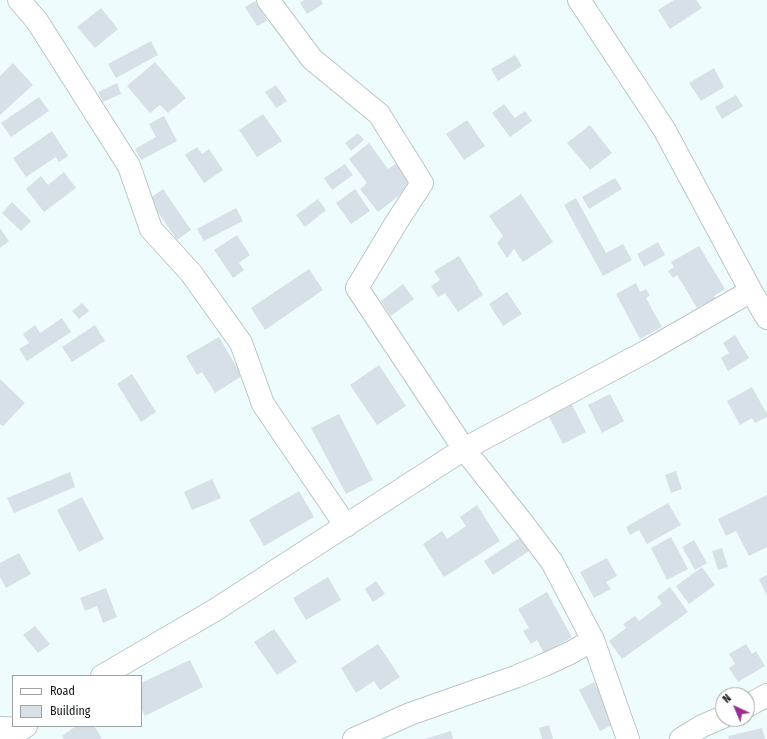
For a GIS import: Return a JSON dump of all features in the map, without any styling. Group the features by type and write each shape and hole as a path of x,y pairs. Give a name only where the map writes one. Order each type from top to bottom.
{"street":[{"path":"19,0 37,21 129,166 151,229 191,273 241,343 263,404 346,526"},
{"path":"268,0 312,58 378,114 422,183 357,288 464,449 552,562 593,640 628,739"},
{"path":"579,0 664,129 767,318"},
{"path":"104,675 215,610 464,449 647,351 751,291"},
{"path":"354,739 410,714 529,671 570,653 593,640"},
{"path":"755,702 767,695"},
{"path":"681,739 702,726 715,720"},
{"path":"0,729 21,729 24,727"},
{"path":"0,729 12,739"}],"building":[{"path":"304,0 321,0 323,4 307,14 300,3"},
{"path":"674,0 696,0 702,8 670,29 658,10"},
{"path":"255,1 267,21 257,26 245,7"},
{"path":"101,8 118,29 95,48 77,27"},
{"path":"151,41 158,55 116,78 108,64"},
{"path":"515,55 522,66 498,81 491,69"},
{"path":"155,62 186,98 168,113 160,105 150,113 127,86"},
{"path":"13,63 33,85 0,115 0,76"},
{"path":"714,68 724,87 701,101 689,83"},
{"path":"117,83 121,94 103,102 98,92"},
{"path":"276,85 287,101 276,108 265,92"},
{"path":"736,95 743,106 722,119 715,107"},
{"path":"39,97 49,111 11,137 1,123"},
{"path":"504,104 515,118 525,111 532,121 510,137 492,113"},
{"path":"263,114 282,141 257,157 239,130"},
{"path":"164,116 177,141 141,160 135,149 156,137 149,124"},
{"path":"467,120 485,146 464,160 446,134"},
{"path":"590,125 612,153 590,170 567,143"},
{"path":"52,131 68,156 59,162 56,157 26,177 13,158"},
{"path":"358,133 364,140 351,151 345,143"},
{"path":"369,143 388,169 397,163 413,185 378,212 360,189 367,183 349,159"},
{"path":"197,147 202,154 209,149 223,170 204,183 185,155"},
{"path":"345,164 353,175 332,190 324,178"},
{"path":"64,172 76,188 44,212 26,189 41,176 48,185"},
{"path":"615,178 622,189 589,209 582,197"},
{"path":"163,189 191,230 177,240 149,199"},
{"path":"355,189 370,211 351,224 336,203"},
{"path":"521,194 553,242 523,262 514,249 507,258 497,243 503,236 489,216"},
{"path":"576,198 606,253 623,244 632,260 603,276 564,205"},
{"path":"318,199 326,210 305,227 296,215"},
{"path":"12,202 31,221 21,231 2,213"},
{"path":"236,208 243,221 204,241 197,229"},
{"path":"0,228 9,241 0,248"},
{"path":"237,235 250,255 239,263 244,270 233,278 214,250"},
{"path":"658,242 665,255 644,267 637,254"},
{"path":"699,246 725,289 714,296 718,304 707,310 703,304 697,308 677,275 673,278 668,271 674,267 671,262"},
{"path":"459,256 483,295 458,312 445,293 438,297 431,286 440,280 434,271"},
{"path":"309,269 323,290 265,330 251,308"},
{"path":"636,283 640,292 646,289 650,295 646,298 662,327 640,339 616,294"},
{"path":"403,284 414,299 391,316 381,301"},
{"path":"507,292 522,314 503,326 489,304"},
{"path":"82,303 89,311 79,319 72,311"},
{"path":"62,318 71,332 27,361 19,349 29,343 23,334 35,325 40,333"},
{"path":"95,325 105,341 72,362 62,347"},
{"path":"735,335 749,358 728,371 721,358 729,353 723,343"},
{"path":"219,337 242,376 215,393 202,372 197,375 186,356"},
{"path":"379,365 406,406 377,425 350,385"},
{"path":"132,374 156,412 141,422 117,384"},
{"path":"0,379 25,403 3,426 0,424"},
{"path":"752,387 767,414 767,417 755,423 752,418 740,425 727,401"},
{"path":"610,394 624,421 602,433 588,405"},
{"path":"570,401 586,432 563,444 547,413"},
{"path":"339,414 373,480 346,494 311,428"},
{"path":"676,471 682,489 671,493 665,475"},
{"path":"70,472 75,487 14,513 7,498"},
{"path":"212,479 221,498 192,510 184,492"},
{"path":"299,491 314,517 264,546 249,520"},
{"path":"767,495 767,547 749,556 736,531 726,536 718,519"},
{"path":"82,497 104,539 79,552 57,510"},
{"path":"668,503 681,525 647,544 639,530 630,535 626,527"},
{"path":"477,505 500,541 444,577 423,544 442,531 447,539 466,526 460,517"},
{"path":"521,537 529,551 493,575 484,561"},
{"path":"671,537 688,569 667,580 651,548"},
{"path":"694,540 707,563 695,570 682,547"},
{"path":"722,548 728,567 718,570 712,551"},
{"path":"19,553 31,574 6,588 0,577 0,563"},
{"path":"607,558 617,576 606,582 611,589 594,598 580,572"},
{"path":"702,567 715,585 689,604 676,586"},
{"path":"767,575 767,596 759,579"},
{"path":"328,577 341,600 306,620 293,598"},
{"path":"376,581 385,594 373,602 365,589"},
{"path":"670,587 688,612 622,659 609,641 626,628 623,624 635,616 639,621 662,604 657,597"},
{"path":"106,588 117,617 103,623 97,606 85,611 80,598"},
{"path":"547,592 572,637 544,653 537,640 531,644 523,631 529,628 518,609"},
{"path":"35,626 50,644 38,653 23,635"},
{"path":"274,629 297,662 277,675 254,642"},
{"path":"378,644 400,677 380,690 374,681 356,693 341,668"},
{"path":"746,644 752,654 756,651 765,666 738,682 729,668 735,664 729,654"},
{"path":"190,660 203,687 145,716 142,710 142,683"},
{"path":"594,682 616,723 600,731 579,690"},
{"path":"549,725 553,739 542,739 539,728"},
{"path":"75,727 95,727 102,738 64,739 62,736"},
{"path":"762,728 765,739 729,739 728,736"},
{"path":"451,731 453,739 425,739"}]}
